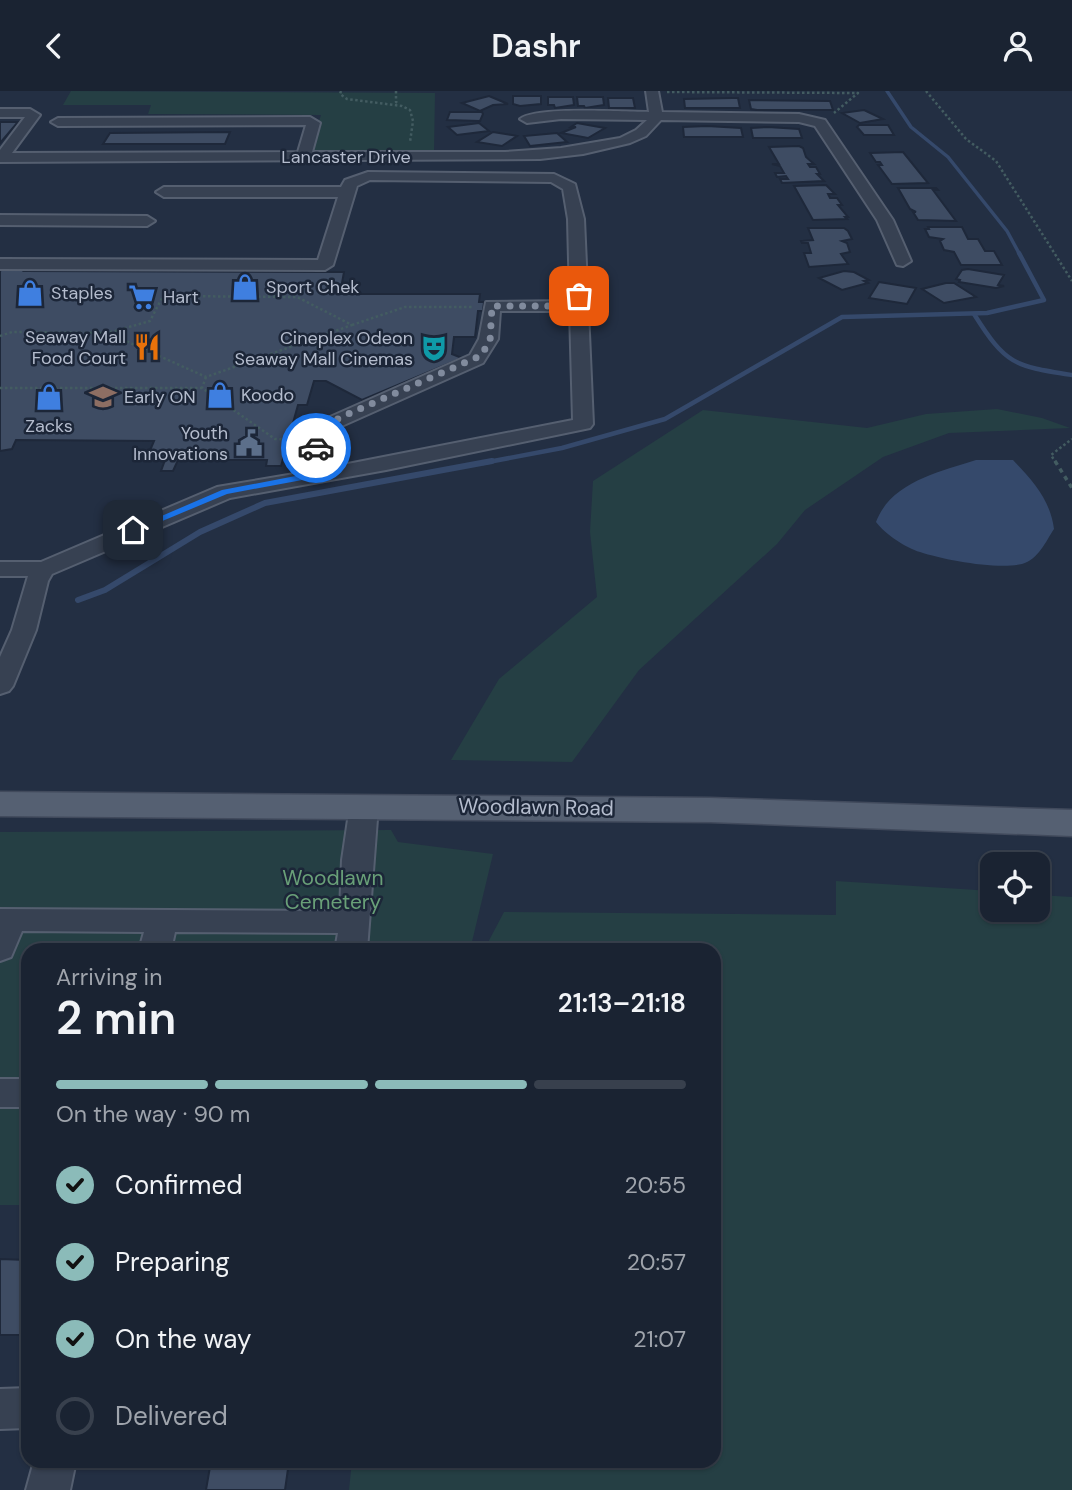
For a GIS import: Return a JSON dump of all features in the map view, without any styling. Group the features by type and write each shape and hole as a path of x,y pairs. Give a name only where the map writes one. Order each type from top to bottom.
{"main road":[{"name":"Woodlawn Road","path":"0,804 710,810 1072,823"}],"street":[{"path":"652,92 655,116"},
{"path":"0,107 31,107 30,113 33,115 1,157"},
{"path":"0,113 30,113"},
{"path":"527,118 561,115 799,118 820,123 887,222 903,261"},
{"name":"Lancaster Drive","path":"1,157 409,157 575,152 631,137 648,127 655,116"},
{"path":"58,122 98,132 310,121 313,123 304,157"},
{"path":"81,158 98,132"},
{"path":"131,251 185,158"},
{"path":"0,264 131,251 325,265 352,181 370,176 538,176 564,181 570,188 576,219 583,424 408,460 225,492 42,572 0,569"},
{"path":"164,191 347,192"},
{"path":"0,220 148,221"},
{"path":"310,476 323,430 339,418 480,356 490,342 492,306 579,306"},
{"path":"0,685 24,630 42,572"},
{"path":"0,949 6,920 159,936 353,936 357,860 364,806"},
{"path":"0,1093 21,1093"},
{"path":"0,1409 21,1408"},
{"path":"48,1490 53,1468"}],"path":[{"path":"341,91 340,94 346,99 402,106"},
{"path":"396,91 396,102 410,110 413,121 409,157"},
{"path":"926,91 966,139 996,161 1072,281"},
{"path":"652,92 858,93 820,123"},
{"path":"0,336 12,332 108,333 150,321 163,296 297,297 352,325"},
{"path":"108,333 206,377 405,307 492,306"},
{"path":"202,389 206,377"},
{"path":"0,389 202,389 275,439 318,441"},
{"path":"1072,439 1051,456 1072,488"}],"green space":[{"path":"71,91 435,93 434,152 309,151 321,115 148,114 151,105 63,105"},
{"path":"997,409 1042,418 1070,428 949,433 883,457 805,510 777,544 639,670 572,762 451,760 499,679 597,597 590,532 593,481 703,410 867,428 926,414"},
{"name":"Woodlawn Cemetery","path":"391,830 398,842 493,854 472,943 21,943 21,1205 0,1205 0,832"},
{"path":"836,881 980,890 980,922 1050,922 1050,896 1072,897 1072,1490 349,1490 351,1468 721,1468 721,943 488,943 504,912 836,915"}],"water":[{"path":"976,460 1013,460 1045,500 1054,529 1033,559 1012,566 986,565 930,555 902,544 876,522 883,508 904,488 932,474"}],"building":[{"path":"489,96 508,104 493,105 480,111 462,103"},
{"path":"513,96 541,96 541,104 513,104"},
{"path":"548,97 573,97 574,105 555,108 554,105 548,105"},
{"path":"577,97 603,97 604,105 585,108 578,106"},
{"path":"608,98 633,98 635,108 609,108"},
{"path":"738,98 740,108 685,108 684,99"},
{"path":"749,100 830,101 833,110 757,110 751,109"},
{"path":"864,110 883,119 860,123 842,113"},
{"path":"450,112 483,114 480,121 447,120"},
{"path":"0,122 18,122 0,143"},
{"path":"479,123 489,131 457,135 448,127"},
{"path":"577,123 605,128 588,138 561,133 576,127 571,127"},
{"path":"888,125 894,135 864,135 857,127"},
{"path":"683,127 741,128 743,137 684,137"},
{"path":"751,128 799,129 802,138 753,138"},
{"path":"230,132 225,144 103,144 110,133"},
{"path":"493,132 517,136 502,146 477,142"},
{"path":"557,133 567,142 530,146 524,136"},
{"path":"799,146 814,164 808,164 810,167 816,167 820,174 817,174 824,181 782,183 780,179 788,179 786,176 777,177 775,173 784,173 780,166 772,164 779,164 769,147"},
{"path":"903,152 928,183 892,184 878,165 882,165 880,162 876,162 870,153"},
{"path":"826,185 835,194 828,194 830,198 837,198 842,205 838,205 847,219 813,220 794,186"},
{"path":"898,188 936,188 938,190 933,190 956,221 918,220 913,212 916,212 910,209"},
{"path":"928,227 962,227 968,239 978,239 985,251 994,251 1002,265 961,265 954,252 944,250 940,241 943,239 929,237 925,229 929,229"},
{"path":"808,228 844,228 848,231 852,239 842,241 847,243 850,252 841,254 848,264 809,267 804,253 811,253 808,243 801,241 813,240"},
{"path":"6,267 27,267 24,271 344,272 340,294 480,294 479,302 484,302 483,311 478,311 475,337 454,337 452,354 462,358 362,400 326,381 314,381 307,405 298,405 281,466 266,466 267,460 178,460 173,471 161,471 165,460 146,460 154,441 16,440 12,449 0,451 0,271"},
{"path":"962,270 1004,275 998,285 1004,286 996,288 959,282 960,280 956,279"},
{"path":"844,271 854,272 869,280 864,281 868,283 842,290 819,278"},
{"path":"879,282 916,288 907,304 869,298"},
{"path":"954,283 976,297 944,303 922,289"},
{"path":"0,1259 21,1260 21,1335 0,1335"},
{"path":"210,1468 288,1468 285,1490 206,1490"}],"waterway":[{"path":"887,91 911,127 948,157 1007,231 1020,255"},
{"path":"483,463 562,448 665,419 842,317 987,313 1044,300 1019,253"},
{"path":"974,314 995,344 1013,360 1037,369 1072,375"},
{"path":"78,600 105,590 200,532 265,503 492,461"}],"way so far":[{"path":"316,448 323,430 339,418 468,364 480,356 490,342 492,306 579,306 579,296"}],"place":[{"name":"Sport Chek","path":"245,287"},
{"name":"Staples","path":"30,293"},
{"name":"Hart","path":"142,297"},
{"name":"Seaway Mall Food Court","path":"147,347"},
{"name":"Cineplex Odeon Seaway Mall Cinemas","path":"434,348"},
{"name":"Koodo","path":"220,395"},
{"name":"Zacks","path":"49,397"},
{"name":"Early ON","path":"103,397"},
{"name":"Youth Innovations","path":"249,443"}],"route":[{"path":"133,530 225,492 310,476 316,448"}]}
